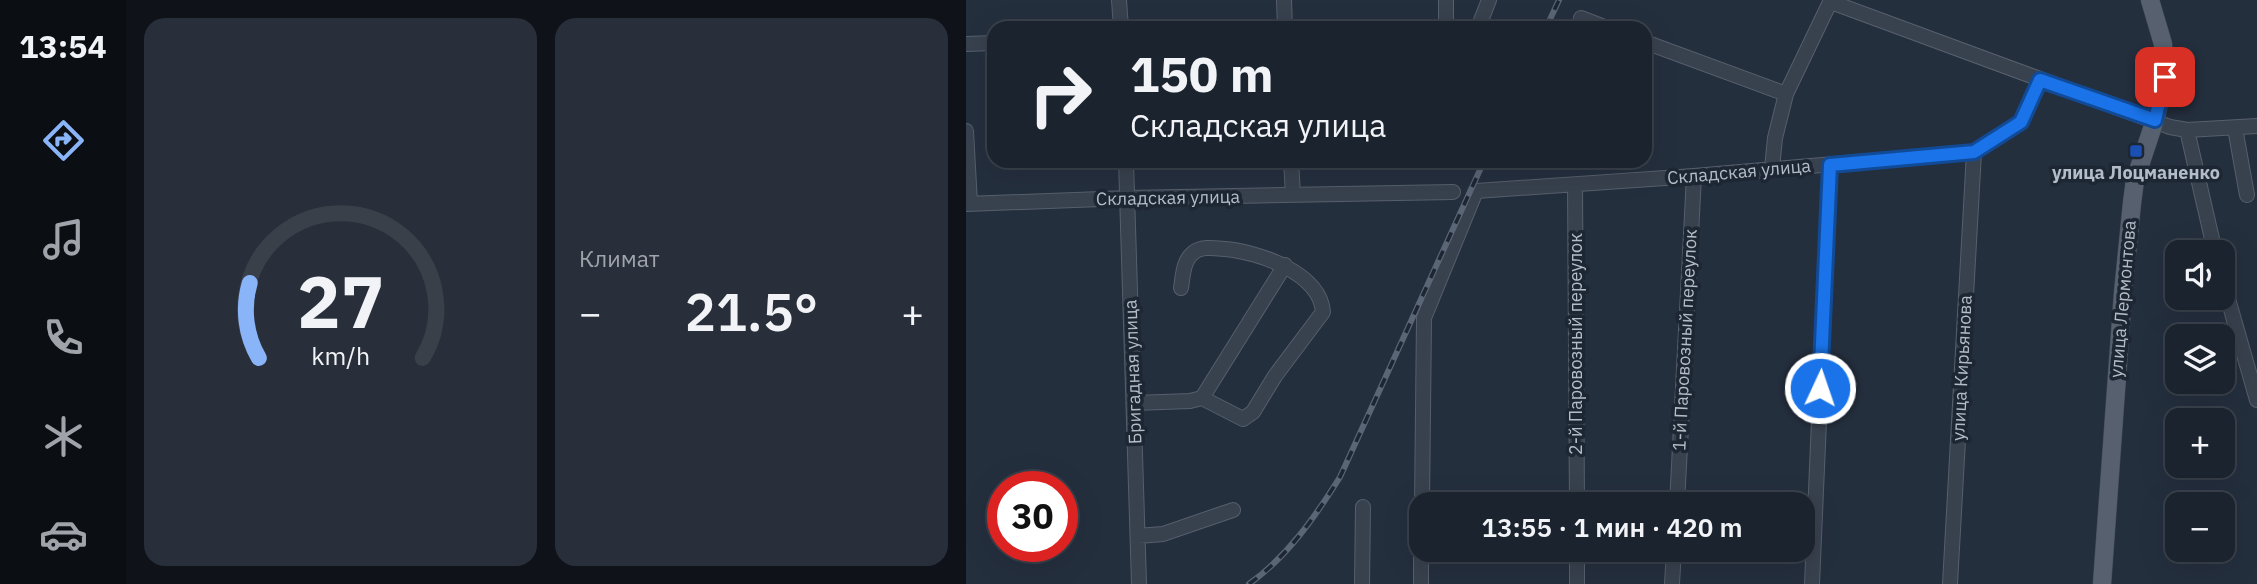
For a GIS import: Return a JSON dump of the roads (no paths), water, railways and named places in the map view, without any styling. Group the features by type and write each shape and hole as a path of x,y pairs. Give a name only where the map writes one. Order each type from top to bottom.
{"main road":[{"name":"улица Лермонтова","path":"2102,584 2132,203 2135,180 2163,90 2165,64 2150,0"}],"street":[{"path":"1119,0 1120,21"},
{"path":"1284,0 1285,21"},
{"path":"1446,0 1446,21"},
{"path":"1481,21 1489,0"},
{"path":"1772,168 1775,138 1786,94 1831,1 2169,127 2186,130 2257,126"},
{"path":"1580,19 1586,21"},
{"path":"966,44 987,43"},
{"path":"1652,45 1786,94"},
{"name":"Складская улица","path":"1422,492 1424,318 1476,191 1974,152 2021,122 2040,80"},
{"path":"2235,128 2247,195"},
{"path":"2186,130 2212,240"},
{"path":"966,131 968,204"},
{"name":"улица Кирьянова","path":"1950,584 1974,152"},
{"path":"1812,584 1830,165"},
{"name":"Бригадная улица","path":"1126,168 1139,584"},
{"path":"1291,168 1293,195"},
{"name":"1-й Паровозный переулок","path":"1678,492 1694,176"},
{"name":"2-й Паровозный переулок","path":"1574,185 1577,492"},
{"name":"Складская улица","path":"968,204 1454,192"},
{"path":"1134,403 1190,401 1202,398 1243,419 1253,412 1275,376 1323,313 1322,300 1307,283 1285,265 1246,250 1209,247 1195,251 1185,262 1181,288"},
{"path":"1202,398 1285,265"},
{"path":"2231,310 2257,400"},
{"path":"1363,508 1363,584"},
{"path":"1138,536 1163,534 1233,510"},
{"path":"1421,562 1421,584"},
{"path":"1577,562 1577,584"},
{"path":"1672,584 1673,562"}],"railway":[{"path":"1549,21 1559,0"},
{"path":"1249,584 1276,561 1300,535 1340,477 1481,168"}],"place":[{"name":"улица Лоцманенко","path":"2136,151"}]}
